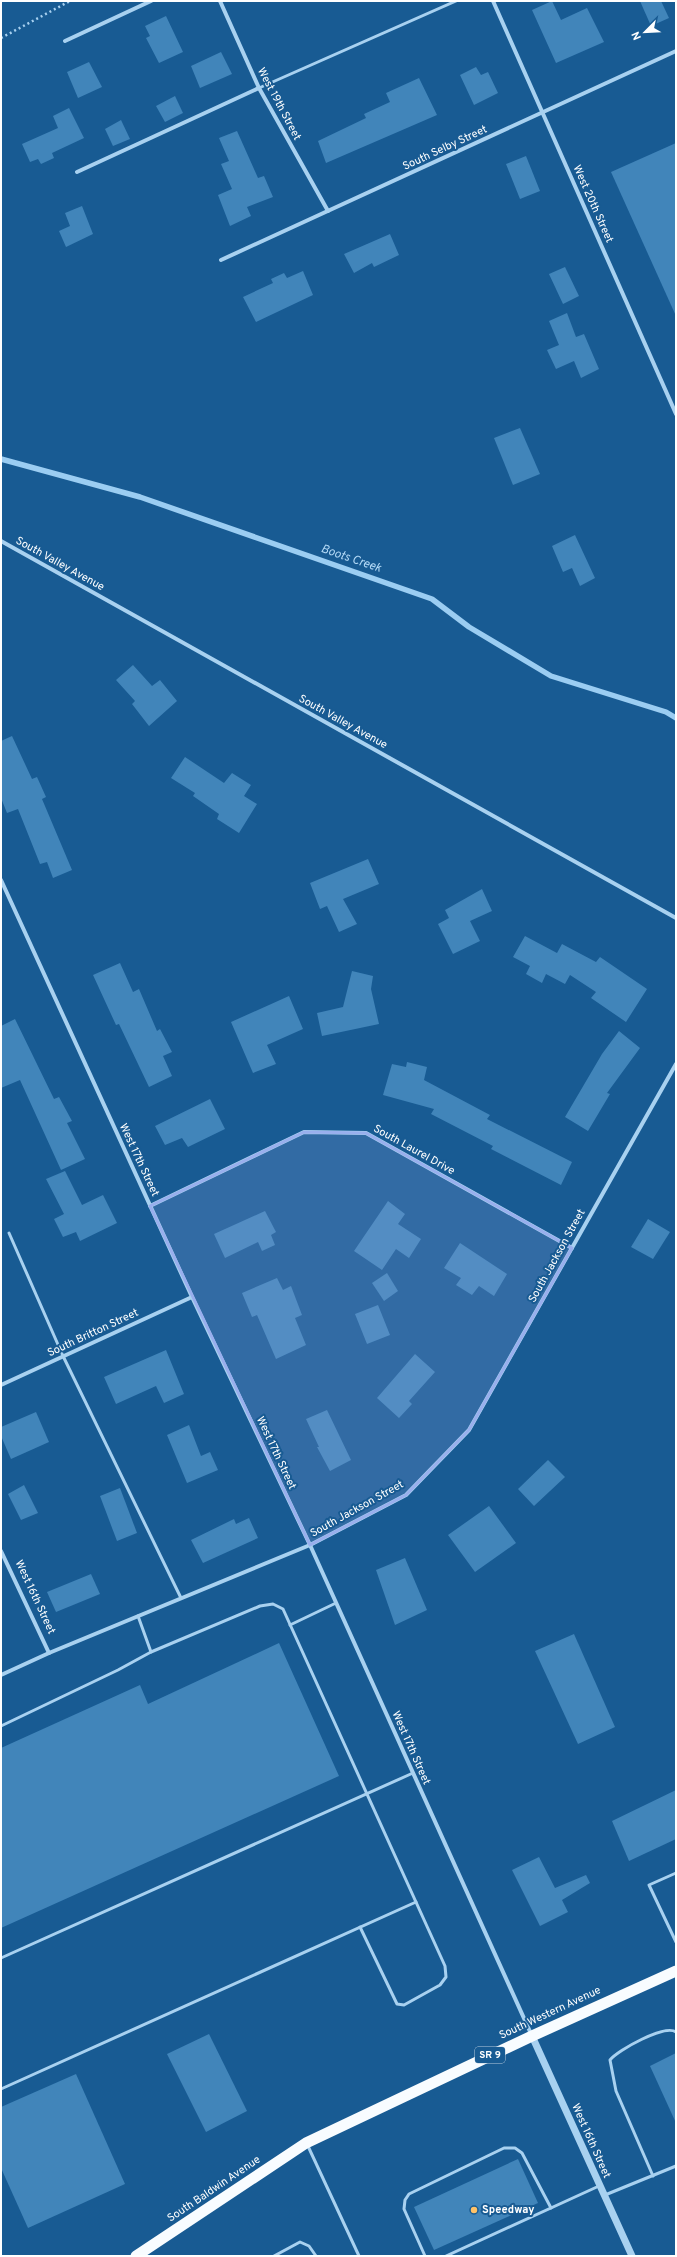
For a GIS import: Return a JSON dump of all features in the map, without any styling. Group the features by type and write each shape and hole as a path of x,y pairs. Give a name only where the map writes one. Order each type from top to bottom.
{"highway":[{"name":"South Western Avenue","path":"306,2143 532,2036 676,1971"},
{"name":"South Baldwin Avenue","path":"136,2256 306,2143"}],"street":[{"path":"65,41 151,1"},
{"name":"West 19th Street","path":"220,1 259,88 328,211"},
{"name":"West 20th Street","path":"493,1 676,414"},
{"name":"South Selby Street","path":"221,260 676,51"},
{"path":"77,172 259,88"},
{"name":"South Valley Avenue","path":"1,541 676,918"},
{"name":"West 17th Street","path":"1,880 192,1297 310,1545 532,2036"},
{"name":"South Jackson Street","path":"1,1675 49,1653 310,1545 406,1495 469,1430 676,1064"},
{"name":"South Laurel Drive","path":"150,1206 304,1132 366,1133 572,1248"},
{"name":"South Britton Street","path":"1,1385 192,1297"},
{"name":"West 16th Street","path":"1,1551 49,1653"},
{"name":"West 16th Street","path":"532,2036 632,2256"}],"lane":[{"path":"259,88 456,1"},
{"path":"9,1233 64,1356 181,1598"},
{"path":"290,1625 336,1603"},
{"path":"1,1726 118,1670 151,1652 260,1606 273,1604 283,1609 445,1966 446,1977 440,1985 404,2005 397,2004 360,1927"},
{"path":"138,1616 151,1652"},
{"path":"1,1958 413,1773"},
{"path":"676,1873 649,1885 676,1942"},
{"path":"1,2089 416,1902"},
{"path":"653,2176 616,2091 610,2060 617,2052 663,2030 676,2032"},
{"path":"306,2143 359,2256"},
{"path":"424,2256 404,2209 404,2200 409,2194 504,2148 515,2148 522,2154 551,2208"},
{"path":"604,2196 676,2166"},
{"path":"446,2256 599,2186"},
{"path":"274,2256 300,2242 309,2246 316,2256"}],"path":[{"path":"1,38 70,1"}],"highlighted area":[{"path":"304,1132 366,1133 572,1248 469,1430 406,1495 310,1545 150,1206"}],"building":[{"path":"552,1 561,20 587,8 604,42 556,63 532,10"},
{"path":"640,1 661,1 669,18 651,26"},
{"path":"166,16 183,52 159,63 146,38 150,36 145,26"},
{"path":"221,52 232,74 200,88 191,66"},
{"path":"89,62 102,87 78,98 67,72"},
{"path":"476,67 481,75 488,72 498,93 474,105 460,75"},
{"path":"419,78 437,115 326,163 318,141 366,118 364,114 390,102 386,93"},
{"path":"175,96 183,113 165,122 156,106"},
{"path":"69,108 84,138 52,153 54,158 41,164 38,159 30,162 22,144 58,128 53,116"},
{"path":"121,120 130,139 113,146 105,129"},
{"path":"237,131 258,178 264,176 273,197 247,207 251,216 230,226 218,195 232,189 221,164 229,161 219,138"},
{"path":"676,143 676,316 611,172"},
{"path":"526,156 540,191 520,199 506,164"},
{"path":"82,206 93,234 66,247 59,231 70,226 65,213"},
{"path":"390,234 399,255 374,267 372,263 354,273 344,254"},
{"path":"565,267 579,296 563,304 549,274"},
{"path":"303,271 313,295 256,322 243,297 273,283 271,279 284,273 287,278"},
{"path":"567,313 576,337 584,334 599,369 581,378 574,361 556,369 547,350 559,345 549,321"},
{"path":"520,428 540,474 513,485 494,438"},
{"path":"575,535 595,578 580,586 572,568 563,572 552,546"},
{"path":"133,665 152,686 160,680 177,701 149,726 132,704 135,701 116,680"},
{"path":"12,736 32,779 37,777 46,797 42,799 72,870 53,878 47,862 40,864 18,809 7,813 1,798 1,741"},
{"path":"185,757 224,783 232,773 251,785 244,796 257,804 239,833 217,819 219,814 193,796 195,793 171,778"},
{"path":"368,859 379,884 343,899 357,924 339,932 327,906 320,909 310,883"},
{"path":"482,889 492,911 470,921 480,941 453,954 438,924 449,918 445,910"},
{"path":"525,936 557,953 562,944 596,962 600,957 647,989 626,1022 591,998 596,992 570,975 565,984 546,974 542,983 526,974 530,966 513,957"},
{"path":"120,963 133,992 139,989 157,1031 160,1029 172,1052 163,1056 172,1076 149,1087 119,1024 116,1025 93,975"},
{"path":"352,971 373,976 371,989 379,1024 322,1036 317,1013 343,1007"},
{"path":"289,996 303,1029 267,1045 276,1064 253,1073 231,1022"},
{"path":"15,1019 54,1099 59,1097 72,1121 67,1123 85,1159 61,1170 20,1080 1,1088 1,1026"},
{"path":"619,1031 640,1048 607,1093 610,1094 588,1131 565,1117 602,1054"},
{"path":"407,1062 427,1067 424,1080 490,1115 487,1119 572,1162 561,1185 491,1149 493,1146 431,1114 434,1109 383,1095 392,1064 406,1067"},
{"path":"210,1099 225,1129 188,1147 182,1138 165,1145 155,1126"},
{"path":"65,1171 82,1205 103,1195 117,1223 80,1241 76,1232 63,1237 54,1219 64,1214 46,1179"},
{"path":"388,1201 405,1214 398,1224 421,1239 409,1258 396,1249 382,1270 354,1251"},
{"path":"265,1211 276,1232 271,1235 275,1245 262,1251 258,1242 225,1258 214,1234"},
{"path":"648,1219 670,1232 653,1259 631,1247"},
{"path":"460,1243 507,1274 494,1296 479,1286 472,1295 456,1285 461,1278 444,1268"},
{"path":"387,1273 398,1291 384,1301 372,1283"},
{"path":"277,1278 283,1290 291,1286 302,1315 295,1318 306,1345 276,1359 257,1315 252,1317 242,1293"},
{"path":"378,1305 390,1335 367,1344 355,1314"},
{"path":"166,1350 184,1394 164,1403 156,1386 116,1404 104,1377"},
{"path":"415,1354 435,1372 409,1401 412,1404 399,1418 377,1398"},
{"path":"327,1410 351,1460 330,1471 317,1447 319,1447 306,1419"},
{"path":"36,1412 49,1442 11,1459 1,1436 1,1427"},
{"path":"189,1425 201,1456 210,1452 218,1470 187,1483 167,1435"},
{"path":"548,1460 565,1477 534,1506 518,1489"},
{"path":"24,1485 38,1513 21,1520 8,1494"},
{"path":"120,1488 137,1533 117,1541 100,1496"},
{"path":"489,1506 516,1543 475,1572 448,1535"},
{"path":"249,1518 258,1538 203,1563 191,1540 234,1519 236,1524"},
{"path":"405,1558 427,1610 395,1625 376,1570"},
{"path":"91,1574 100,1594 56,1612 47,1592"},
{"path":"574,1634 615,1727 578,1744 535,1651"},
{"path":"279,1643 339,1776 1,1928 1,1748 140,1685 148,1704"},
{"path":"676,1790 676,1839 629,1861 612,1821"},
{"path":"539,1857 555,1888 586,1875 590,1883 562,1900 568,1912 540,1926 512,1870"},
{"path":"209,2034 247,2111 206,2132 167,2054"},
{"path":"676,2053 676,2123 650,2066"},
{"path":"76,2074 125,2184 28,2228 1,2168 1,2107"},
{"path":"518,2159 538,2203 434,2250 414,2207"}],"waterway":[{"name":"Boots Creek","path":"1,459 140,497 432,599 469,627 551,676 666,712 676,718"}],"place":[{"name":"Speedway","path":"474,2210"}]}
